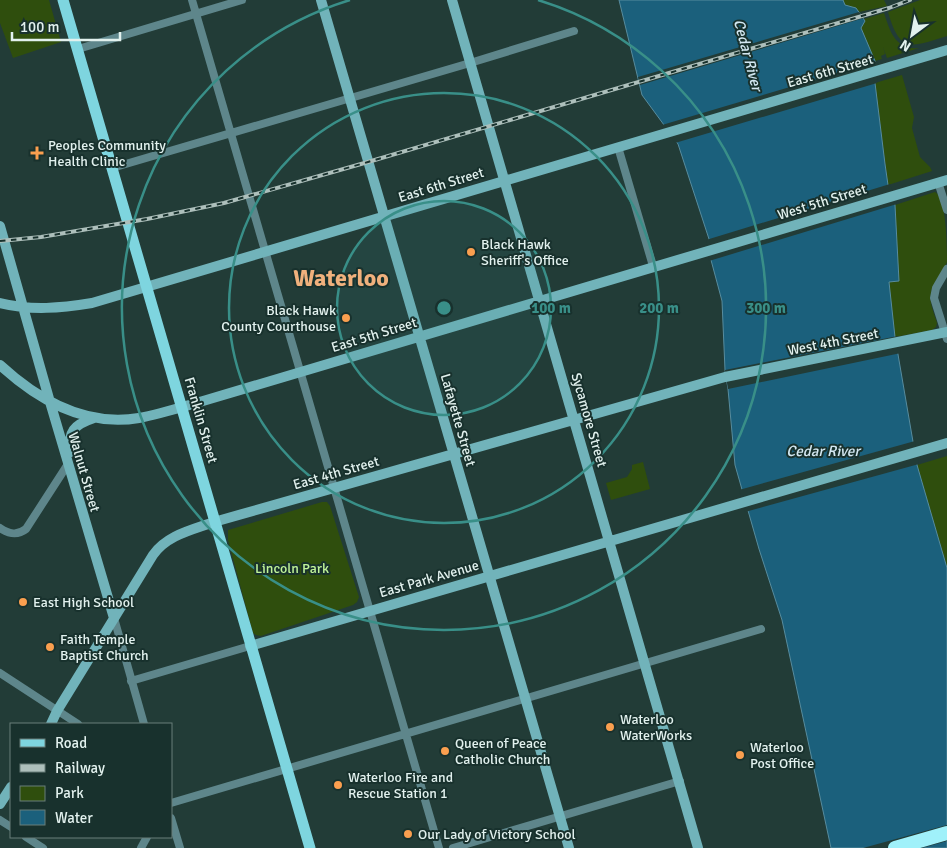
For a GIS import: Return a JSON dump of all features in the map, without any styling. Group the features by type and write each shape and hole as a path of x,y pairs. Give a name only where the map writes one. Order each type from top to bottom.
{"highway":[{"path":"895,848 947,833"}],"main road":[{"name":"Franklin Street","path":"63,0 310,848"}],"street":[{"path":"192,0 439,848"},
{"path":"78,49 242,0"},
{"name":"Lafayette Street","path":"321,0 569,848"},
{"name":"Sycamore Street","path":"452,0 646,663 698,848"},
{"path":"112,168 574,31"},
{"name":"East 6th Street","path":"0,303 23,308 55,308 92,303 947,50"},
{"path":"618,147 653,266"},
{"path":"943,181 947,210"},
{"name":"West 5th Street","path":"705,251 943,181"},
{"name":"Walnut Street","path":"0,226 144,723"},
{"name":"East 5th Street","path":"0,365 23,385 50,402 77,414 112,420 137,418 705,251"},
{"path":"946,335 934,298 936,288 947,269"},
{"name":"West 4th Street","path":"724,377 911,340 946,335"},
{"name":"East 4th Street","path":"51,723 114,618 161,545 174,537 214,522 724,377"},
{"path":"0,528 15,534 21,533 26,529 68,464 68,442 71,433 76,426 95,418"},
{"name":"East Park Avenue","path":"131,681 947,443"},
{"path":"172,803 761,629"},
{"path":"0,673 76,723"},
{"path":"453,848 680,781"},
{"path":"0,804 10,789"},
{"path":"172,821 180,848"},
{"path":"28,838 43,848"}],"green space":[{"path":"0,0 49,0 61,42 13,58 0,23"},
{"path":"843,0 884,0 887,6 859,12 855,8 845,5"},
{"path":"920,0 947,0 947,36 924,43 908,44 897,35 888,12"},
{"path":"884,13 891,33 899,43 911,48 919,48 887,58 883,47 885,54 881,56 882,59 875,61 861,28 865,21 864,19"},
{"path":"902,75 914,117 912,128 920,157 932,171 888,185 875,83"},
{"path":"935,192 939,196 944,213 947,256 947,262 931,293 931,304 937,323 936,327 932,330 895,337 889,282 899,281 895,205"},
{"path":"947,456 947,568 917,465"},
{"path":"643,462 650,489 611,500 606,483 627,477 632,469 632,465"},
{"name":"Lincoln Park","path":"327,502 330,506 359,597 357,602 261,636 256,635 253,633 228,540 228,530"}],"water":[{"name":"Cedar River","path":"619,0 843,0 845,5 856,8 865,21 861,28 875,61 875,83 885,164 888,185 895,205 899,281 889,282 895,337 917,465 947,568 947,848 831,848 782,620 735,465 725,370 722,301 711,260 709,239 678,144 642,95"}],"pier":[{"path":"859,12 864,18 640,85 638,77"},
{"path":"878,61 877,83 675,143 662,125"},
{"path":"890,184 897,204 709,261 706,240"},
{"path":"898,336 901,353 728,389 725,370"},
{"path":"915,441 919,464 745,512 739,490"},
{"path":"947,825 947,841 922,848 863,848"}],"railway":[{"path":"0,241 41,237 147,219 224,203 889,8 910,0"}],"place":[{"name":"Peoples Community Health Clinic","path":"37,153"},
{"name":"Black Hawk Sheriff's Office","path":"471,252"},
{"name":"Black Hawk County Courthouse","path":"346,318"},
{"name":"East High School","path":"23,602"},
{"name":"Faith Temple Baptist Church","path":"50,647"},
{"name":"Waterloo WaterWorks","path":"610,727"},
{"name":"Queen of Peace Catholic Church","path":"445,751"},
{"name":"Waterloo Post Office","path":"740,755"},
{"name":"Waterloo Fire and Rescue Station 1","path":"338,785"},
{"name":"Our Lady of Victory School","path":"408,834"}],"district":[{"name":"Waterloo","path":"341,278"}]}
